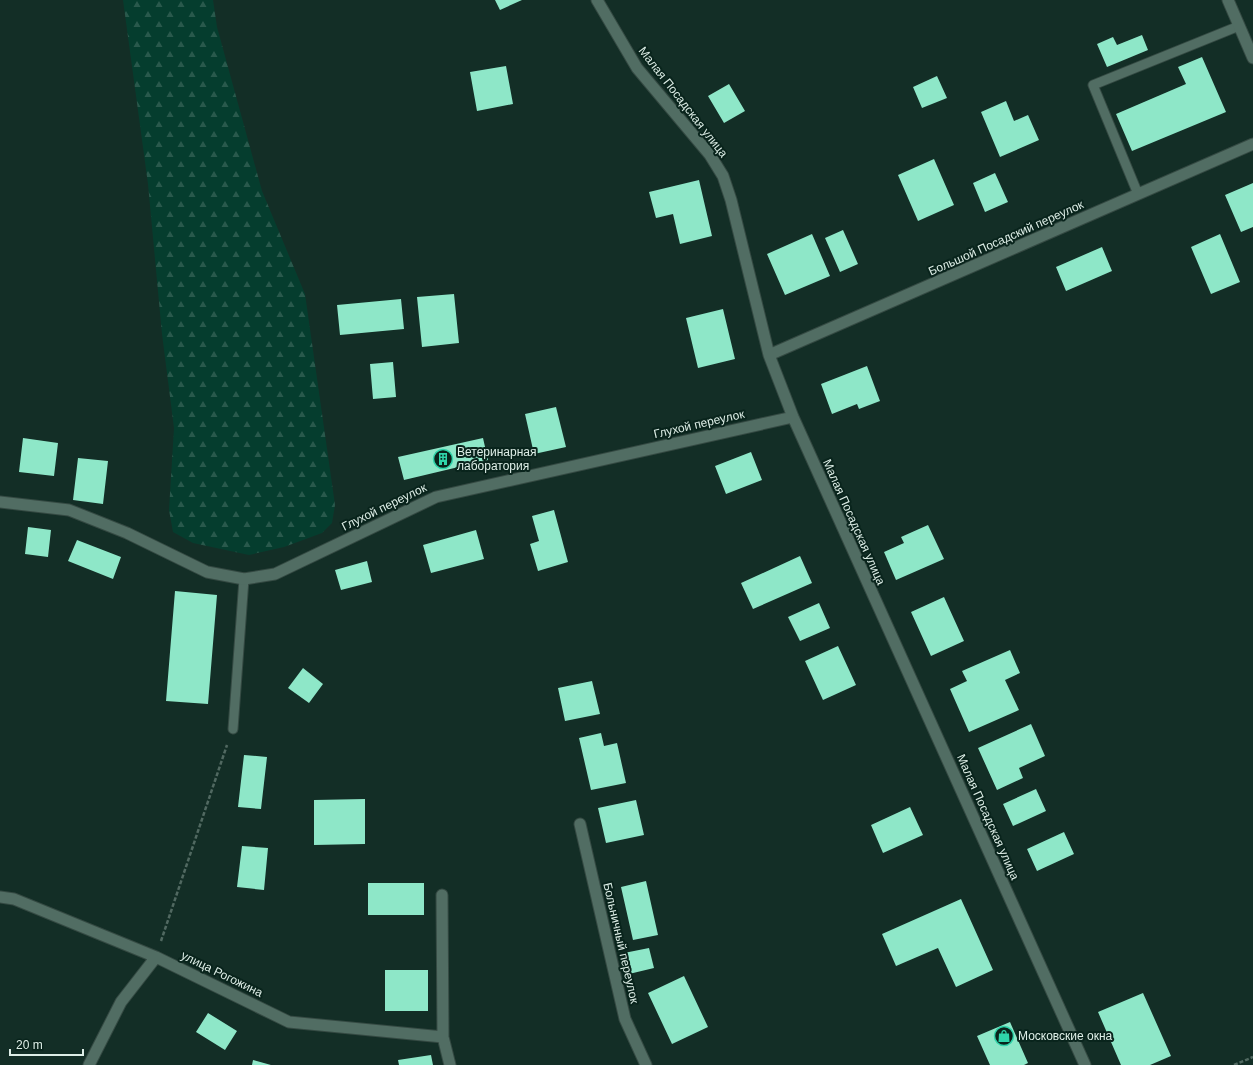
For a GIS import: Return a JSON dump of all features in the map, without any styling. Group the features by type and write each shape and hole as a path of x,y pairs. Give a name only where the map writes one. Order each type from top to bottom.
{"street":[{"name":"Малая Посадская улица","path":"597,0 637,68 710,155 724,176 769,355 793,417 1085,1065"},
{"path":"1228,0 1253,58"},
{"name":"Большой Посадский переулок","path":"769,355 1253,144"},
{"name":"Глухой переулок","path":"0,502 69,510 128,533 207,572 244,578 274,574 436,497 793,417"},
{"name":"Больничный переулок","path":"580,824 625,1019 646,1065"},
{"path":"442,895 443,1037 450,1065"},
{"name":"улица Рогожина","path":"0,897 14,899 156,957 289,1022 443,1037"},
{"path":"89,1065 121,1002 156,957"}],"lane":[{"path":"1138,194 1093,85 1239,26"},
{"path":"233,729 244,578"}],"path":[{"path":"156,957 233,729"},
{"path":"1234,1065 1253,1057"}],"green space":[{"path":"123,0 213,0 217,27 262,191 305,294 335,505 332,523 322,533 284,547 249,555 193,543 173,532 169,510 174,428 162,334 148,184"}],"building":[{"path":"495,0 522,0 500,10"},
{"path":"1142,35 1148,50 1107,67 1097,44 1113,37 1117,45"},
{"path":"1202,57 1226,112 1132,151 1116,114 1186,84 1178,67"},
{"path":"506,66 513,104 477,111 470,72"},
{"path":"937,76 947,98 922,108 913,87"},
{"path":"729,84 745,111 724,123 708,96"},
{"path":"1006,101 1014,121 1028,115 1039,140 1000,157 981,112"},
{"path":"934,159 954,205 918,221 898,175"},
{"path":"995,173 1008,202 985,212 973,183"},
{"path":"699,180 712,236 680,244 673,214 656,218 649,192"},
{"path":"1253,183 1253,227 1241,232 1225,195"},
{"path":"843,230 858,264 840,272 825,238"},
{"path":"812,234 830,276 785,295 767,254"},
{"path":"1220,234 1240,282 1211,294 1191,247"},
{"path":"1102,247 1112,271 1066,291 1056,267"},
{"path":"454,294 459,343 422,347 417,297"},
{"path":"401,299 404,329 340,335 337,305"},
{"path":"723,309 735,359 698,368 686,318"},
{"path":"393,362 396,397 373,399 370,364"},
{"path":"867,366 880,401 859,409 857,404 832,414 821,384"},
{"path":"556,407 566,447 534,454 525,414"},
{"path":"23,438 58,443 54,476 19,472"},
{"name":"Ветеринарная лаборатория","path":"483,438 488,460 404,480 398,457"},
{"path":"751,452 762,480 726,494 715,466"},
{"path":"78,458 108,461 103,504 73,500"},
{"path":"554,510 568,562 538,571 530,544 539,541 532,516"},
{"path":"928,525 944,559 896,580 884,552 904,543 901,537"},
{"path":"28,527 51,530 48,557 25,554"},
{"path":"476,530 484,559 431,573 423,545"},
{"path":"77,540 121,557 113,579 68,561"},
{"path":"800,556 812,583 753,609 741,583"},
{"path":"367,561 372,582 341,590 335,570"},
{"path":"175,591 217,595 208,704 166,701"},
{"path":"944,597 964,641 931,656 911,612"},
{"path":"819,603 830,628 800,641 788,617"},
{"path":"838,646 856,685 823,700 805,661"},
{"path":"1010,650 1020,673 1005,680 1019,710 969,732 950,689 967,681 962,671"},
{"path":"303,668 323,684 309,703 288,688"},
{"path":"592,681 600,714 565,721 558,688"},
{"path":"1031,724 1045,756 1019,768 1023,778 997,790 978,748"},
{"path":"601,733 604,746 617,743 626,783 591,790 579,738"},
{"path":"244,755 267,757 261,809 238,807"},
{"path":"1036,789 1046,811 1013,826 1003,804"},
{"path":"365,799 365,844 314,845 314,800"},
{"path":"636,800 644,835 606,843 598,808"},
{"path":"910,807 923,835 883,853 871,825"},
{"path":"1064,832 1074,854 1037,871 1027,849"},
{"path":"242,846 268,848 264,890 237,887"},
{"path":"646,881 658,935 633,940 621,887"},
{"path":"368,883 424,883 424,915 368,915"},
{"path":"961,899 993,970 956,987 938,948 896,966 882,934"},
{"path":"649,948 654,968 629,974 624,953"},
{"path":"385,970 428,970 428,1011 385,1011"},
{"path":"684,976 708,1027 672,1044 648,993"},
{"path":"1143,993 1171,1056 1150,1065 1121,1065 1098,1012"},
{"path":"208,1013 237,1031 225,1050 196,1032"},
{"path":"1010,1022 1028,1063 1024,1065 990,1065 977,1036"},
{"path":"431,1055 433,1065 399,1065 398,1060"},
{"path":"253,1060 271,1065 252,1065"}],"place":[{"name":"Ветеринарная лаборатория","path":"443,459"},
{"name":"Московские окна","path":"1004,1036"}]}
